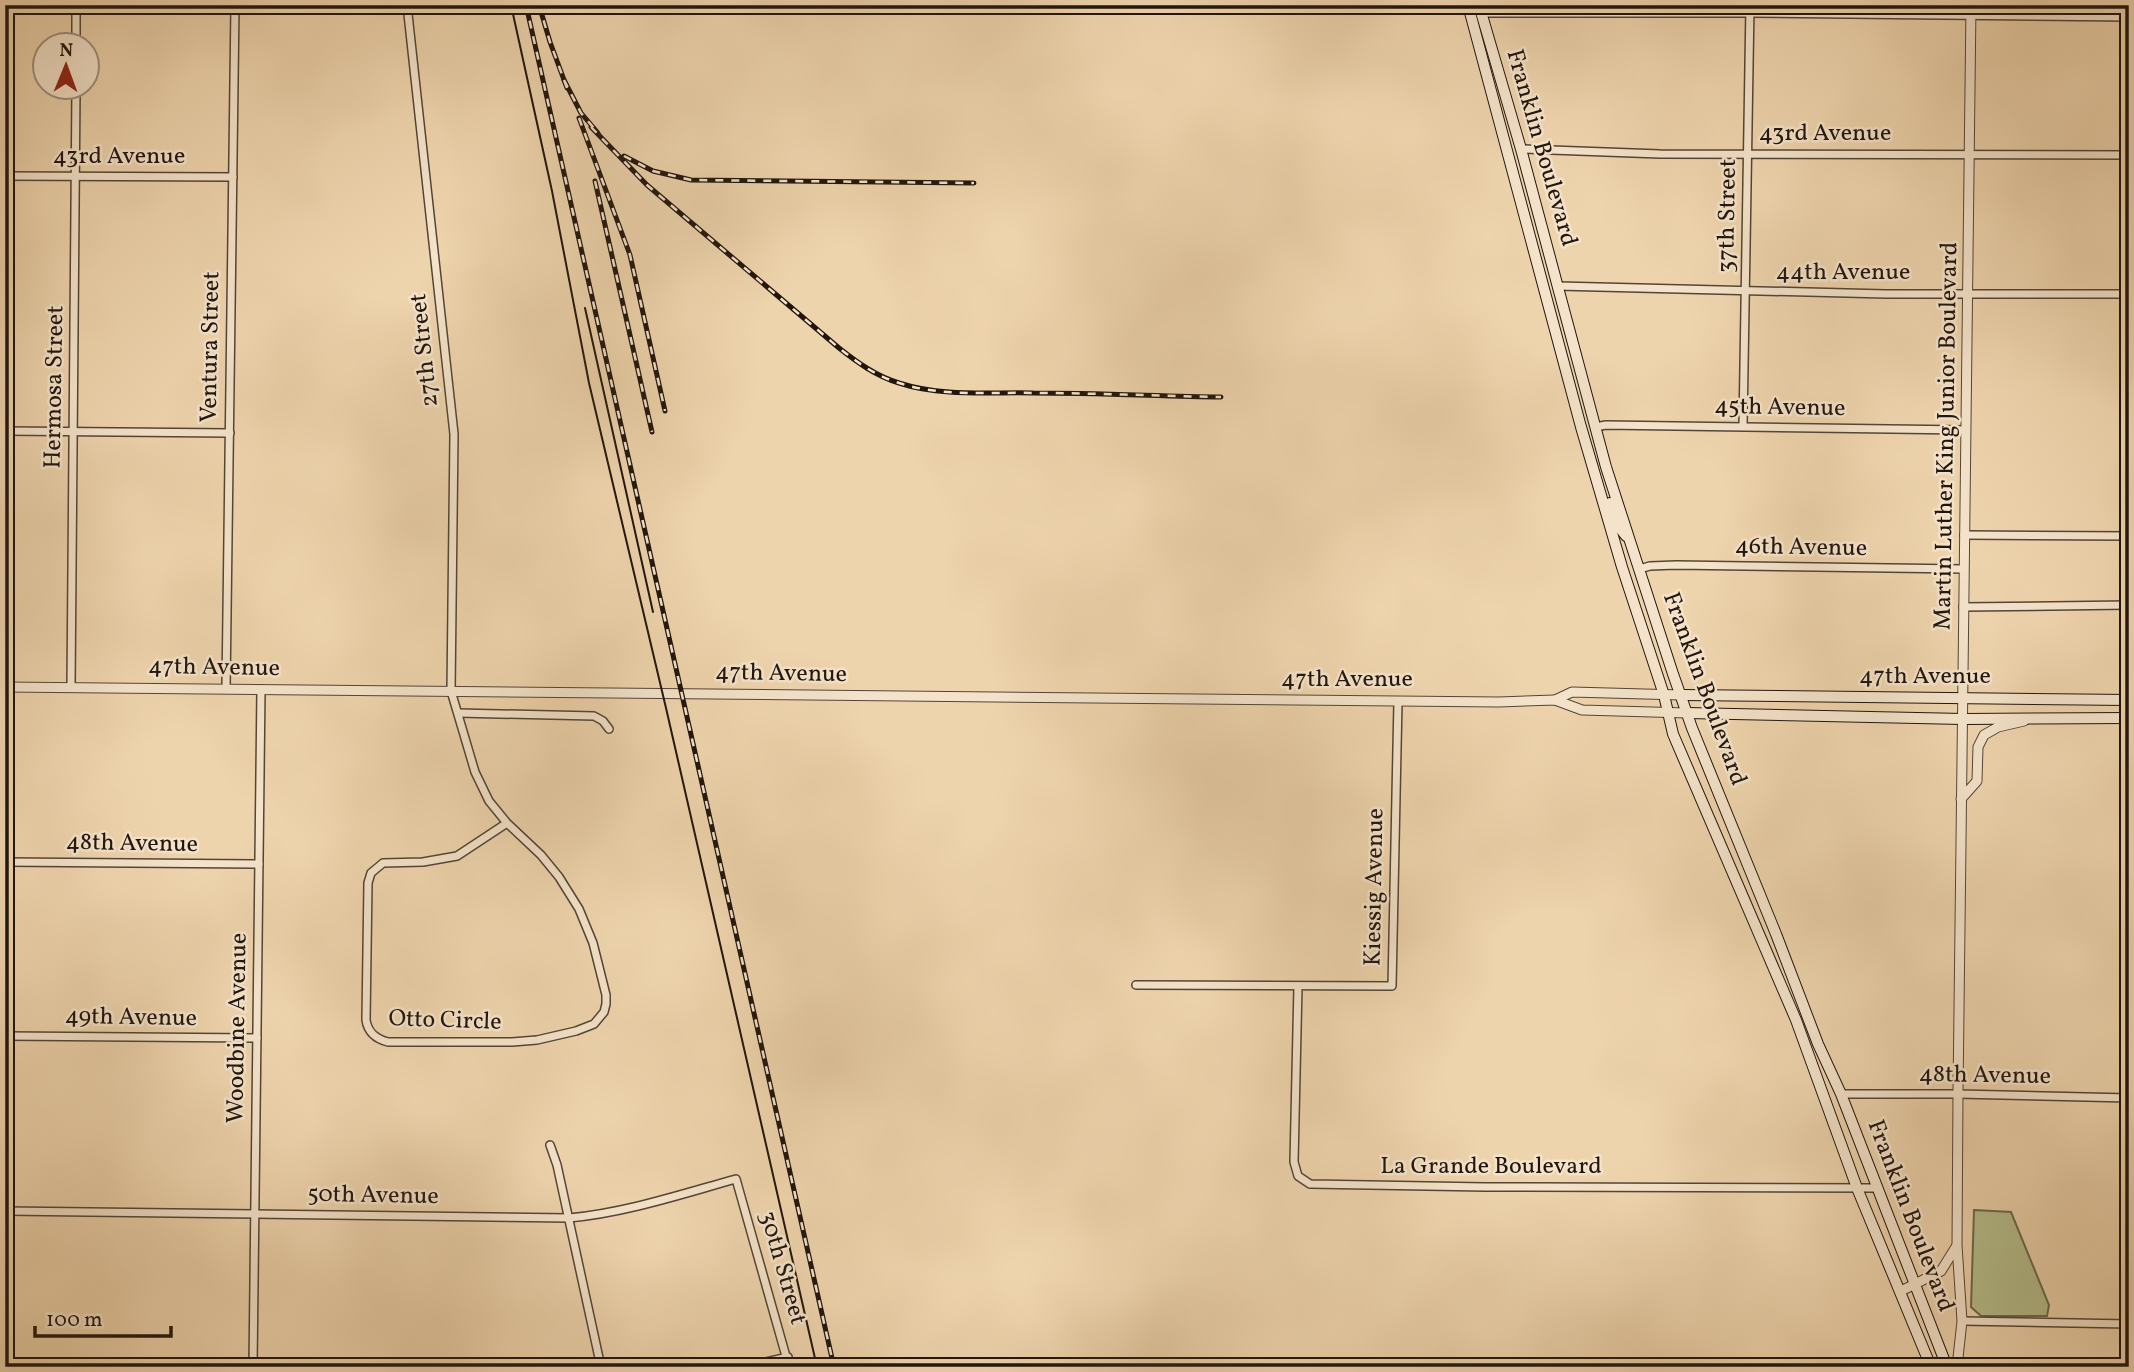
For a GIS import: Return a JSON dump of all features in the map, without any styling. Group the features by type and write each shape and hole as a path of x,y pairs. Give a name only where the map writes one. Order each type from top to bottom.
{"main road":[{"name":"Franklin Boulevard","path":"1468,5 1593,469 1664,695 1673,734 1796,1020 1857,1188 1931,1367"},
{"name":"Franklin Boulevard","path":"1480,9 1521,149 1595,427 1687,713 1818,1044 1841,1094 1947,1367"},
{"path":"1580,372 1578,395 1594,448 1593,469 1603,482 1618,526 1630,540"},
{"name":"47th Avenue","path":"1681,695 2129,700"},
{"name":"47th Avenue","path":"1687,713 1963,719 2129,718"}],"street":[{"path":"76,5 76,32"},
{"name":"Ventura Street","path":"226,689 235,5"},
{"name":"27th Street","path":"407,5 454,434 451,691"},
{"path":"1480,9 1971,10 2129,17"},
{"name":"37th Street","path":"1743,426 1750,9"},
{"name":"Martin Luther King Junior Boulevard","path":"1957,1367 1962,1321 1957,1245 1958,1094 1971,10"},
{"name":"Hermosa Street","path":"71,687 76,102"},
{"name":"43rd Avenue","path":"1521,149 1660,154 2129,155"},
{"name":"43rd Avenue","path":"5,176 233,177"},
{"name":"44th Avenue","path":"1558,286 1886,294 2129,294"},
{"name":"45th Avenue","path":"1595,427 1743,426 1965,430"},
{"path":"5,431 230,433"},
{"path":"1964,534 2129,536"},
{"name":"46th Avenue","path":"1639,569 1676,565 1963,569"},
{"path":"1963,607 2129,605"},
{"name":"47th Avenue","path":"5,687 1499,702 1555,700 1582,710 1687,713"},
{"name":"Woodbine Avenue","path":"253,1367 261,690"},
{"name":"Otto Circle","path":"451,691 480,786 507,823 541,855 559,877 579,909 593,943 607,995 604,1013 594,1024 537,1040 388,1042 377,1039 369,1031 366,1020 368,883 371,873 383,863 423,862 457,856 507,823"},
{"name":"47th Avenue","path":"1555,700 1572,692 1681,695"},
{"name":"Kiessig Avenue","path":"1136,985 1392,986 1398,701"},
{"path":"458,713 594,716 603,721 609,729"},
{"path":"1961,799 1977,781 1978,747 1984,735 1998,727 2035,718"},
{"name":"48th Avenue","path":"5,862 259,864"},
{"name":"La Grande Boulevard","path":"1298,986 1294,1166 1298,1176 1310,1184 1876,1188"},
{"name":"49th Avenue","path":"5,1036 257,1038"},
{"name":"48th Avenue","path":"1841,1094 2129,1098"},
{"path":"550,1144 557,1164 601,1367"},
{"name":"50th Avenue","path":"5,1211 569,1218 656,1201 736,1179"},
{"name":"30th Street","path":"736,1179 789,1367"},
{"path":"1901,1291 1941,1271 1957,1245"},
{"path":"1962,1321 2129,1324"},
{"path":"743,1367 788,1357"}],"green space":[{"path":"1974,1210 2011,1212 2049,1305 2047,1316 1981,1316 1971,1307"}],"tram line":[{"path":"511,5 552,191 589,383 817,1367"},
{"path":"585,308 653,612"}],"railway":[{"path":"526,5 834,1367"},
{"path":"539,5 567,88"},
{"path":"564,80 581,113 598,133"},
{"path":"579,118 630,255 665,411"},
{"path":"591,127 647,185 839,348 883,377 915,387 948,392 1221,397"},
{"path":"624,156 653,171 691,180 974,183"},
{"path":"595,181 652,432"}]}
